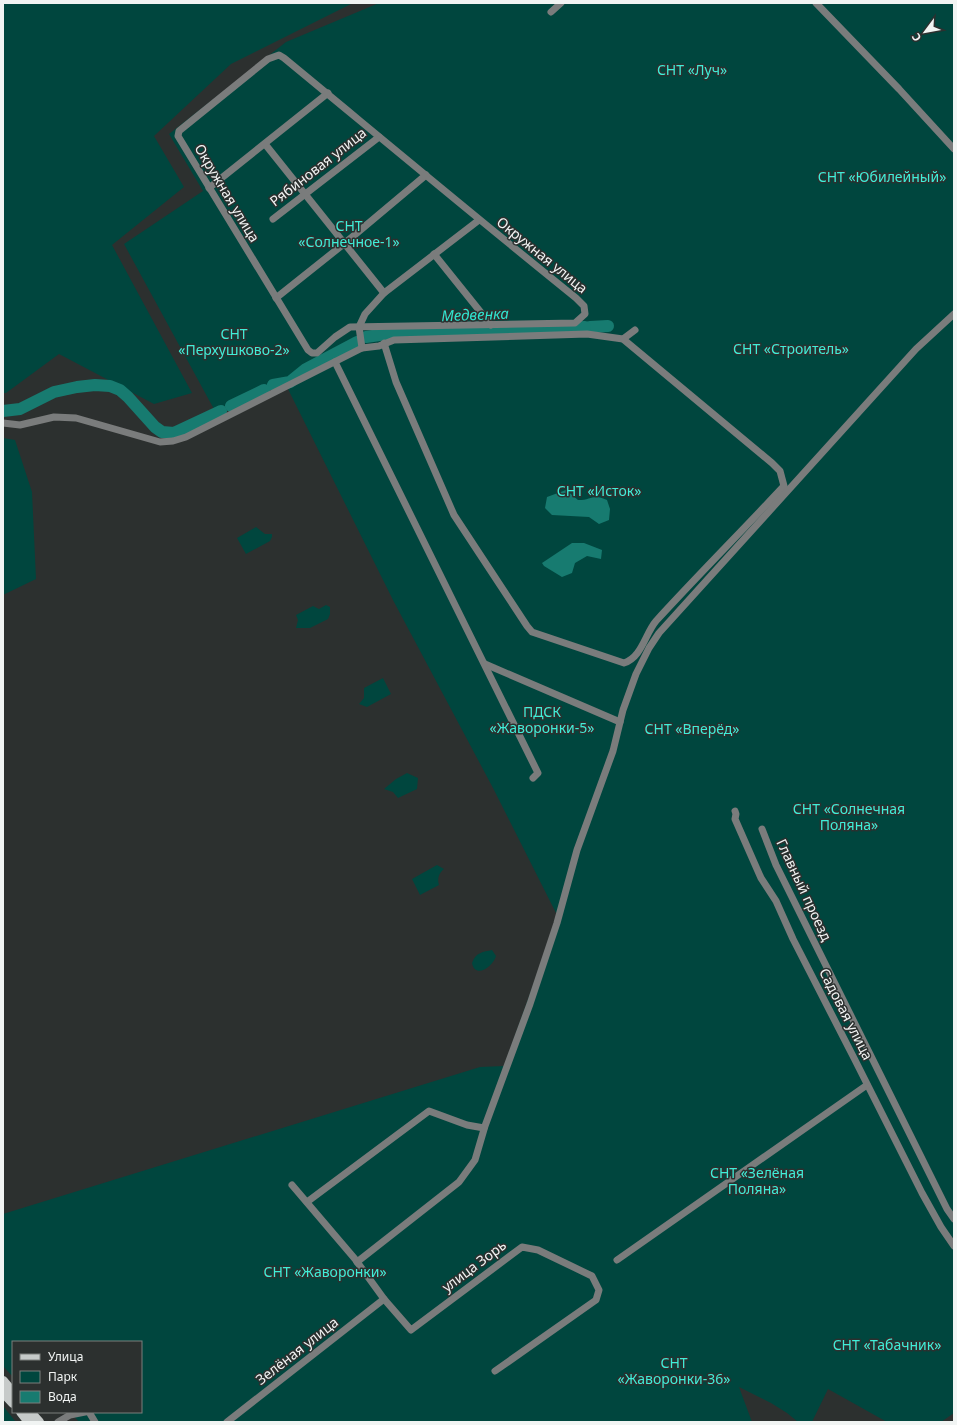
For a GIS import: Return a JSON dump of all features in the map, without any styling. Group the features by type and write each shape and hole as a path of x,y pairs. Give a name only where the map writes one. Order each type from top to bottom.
{"main road":[{"path":"3,1381 12,1391"},
{"path":"3,1392 12,1402"},
{"path":"22,1413 29,1422"},
{"path":"31,1413 39,1422"}],"street":[{"path":"551,12 561,3"},
{"path":"816,3 899,89 954,149"},
{"name":"Окружная улица","path":"279,55 328,94 479,220 576,298 584,306 585,314 575,323 350,327 317,352 308,350 178,136 179,131 268,59 279,55"},
{"path":"209,188 328,94"},
{"name":"Рябиновая улица","path":"273,219 379,137"},
{"path":"265,144 306,193 384,293"},
{"path":"276,298 345,243 426,175"},
{"path":"362,348 359,327 364,314 384,293 479,220"},
{"path":"434,254 491,325"},
{"path":"357,1262 459,1182 475,1160 484,1128 530,1004 556,923 577,850 613,751 620,722 636,674 648,648 659,633 916,349 954,314"},
{"path":"623,339 636,330"},
{"path":"3,423 20,425 54,417 76,418 160,442 173,441 186,437 362,348 379,346 384,343 394,340 587,334 623,339 772,462 780,471 784,486 655,622 636,656 629,661 624,662 532,632 454,515 396,382 384,343"},
{"path":"335,362 538,772 534,778"},
{"path":"485,664 620,722"},
{"name":"Садовая улица","path":"735,811 735,819 758,872 776,901 793,939 922,1193 941,1227 954,1246"},
{"name":"Главный проезд","path":"762,829 776,865 954,1219"},
{"path":"617,1260 867,1085"},
{"path":"307,1202 430,1111 467,1125 484,1128"},
{"path":"292,1185 357,1262 384,1299"},
{"path":"948,1209 954,1204"},
{"name":"улица Зорь","path":"384,1299 411,1330 522,1247 538,1250 592,1276 599,1290 596,1300 495,1371"},
{"name":"Зелёная улица","path":"227,1422 384,1299"},
{"path":"58,1422 70,1416 81,1413"},
{"path":"90,1413 95,1422"}],"green space":[{"path":"3,3 353,3 231,64 154,136 184,187 112,245 192,393 154,404 59,354 6,393 3,393"},
{"path":"379,3 954,3 954,1239 942,1228 947,1242 954,1250 954,1413 941,1422 887,1422 828,1389 812,1422 798,1422 771,1403 739,1387 752,1422 79,1422 71,1413 142,1413 142,1341 12,1341 12,1376 3,1366 3,1214 480,1067 504,1066 557,915 493,788 394,602 283,379 215,411 124,244 203,191 169,134 286,42"},
{"path":"3,438 15,440 32,492 36,579 3,595"},
{"path":"256,527 265,534 272,534 272,537 270,541 246,554 237,538"},
{"path":"326,605 330,607 328,619 310,628 296,628 298,620 296,615 313,606 319,609"},
{"path":"383,678 391,694 367,707 359,704 364,698 364,688"},
{"path":"407,773 418,778 417,789 398,798 393,792 384,789 396,779"},
{"path":"437,865 444,869 439,876 439,885 420,895 412,879"},
{"path":"492,950 496,956 488,967 480,971 474,968 472,963 480,953"},
{"path":"3,1406 15,1421 15,1422 3,1422"}],"water":[{"path":"566,490 578,500 599,497 607,500 610,509 609,520 599,524 589,517 552,515 545,508 547,497"},
{"path":"572,543 584,543 602,550 601,559 587,556 575,563 572,573 562,577 544,566 542,563"}],"waterway":[{"name":"Медвенка","path":"590,327 608,326"},
{"name":"Медвенка","path":"366,337 393,333 585,327"},
{"name":"Медвенка","path":"273,385 290,382 306,369 357,342"},
{"name":"Медвенка","path":"3,411 20,409 54,392 95,385 110,386 120,390 155,427 162,432 174,433 221,411"},
{"name":"Медвенка","path":"231,406 264,390"}],"park label":[{"name":"СНТ «Луч»","path":"692,70"},
{"name":"СНТ «Юбилейный»","path":"882,177"},
{"name":"СНТ «Солнечное-1»","path":"349,234"},
{"name":"СНТ «Перхушково-2»","path":"234,342"},
{"name":"СНТ «Строитель»","path":"791,349"},
{"name":"СНТ «Исток»","path":"599,491"},
{"name":"ПДСК «Жаворонки-5»","path":"542,720"},
{"name":"СНТ «Вперёд»","path":"692,729"},
{"name":"СНТ «Солнечная Поляна»","path":"849,818"},
{"name":"СНТ «Зелёная Поляна»","path":"757,1182"},
{"name":"СНТ «Жаворонки»","path":"325,1272"},
{"name":"СНТ «Табачник»","path":"887,1345"},
{"name":"СНТ «Жаворонки-36»","path":"674,1372"}]}
